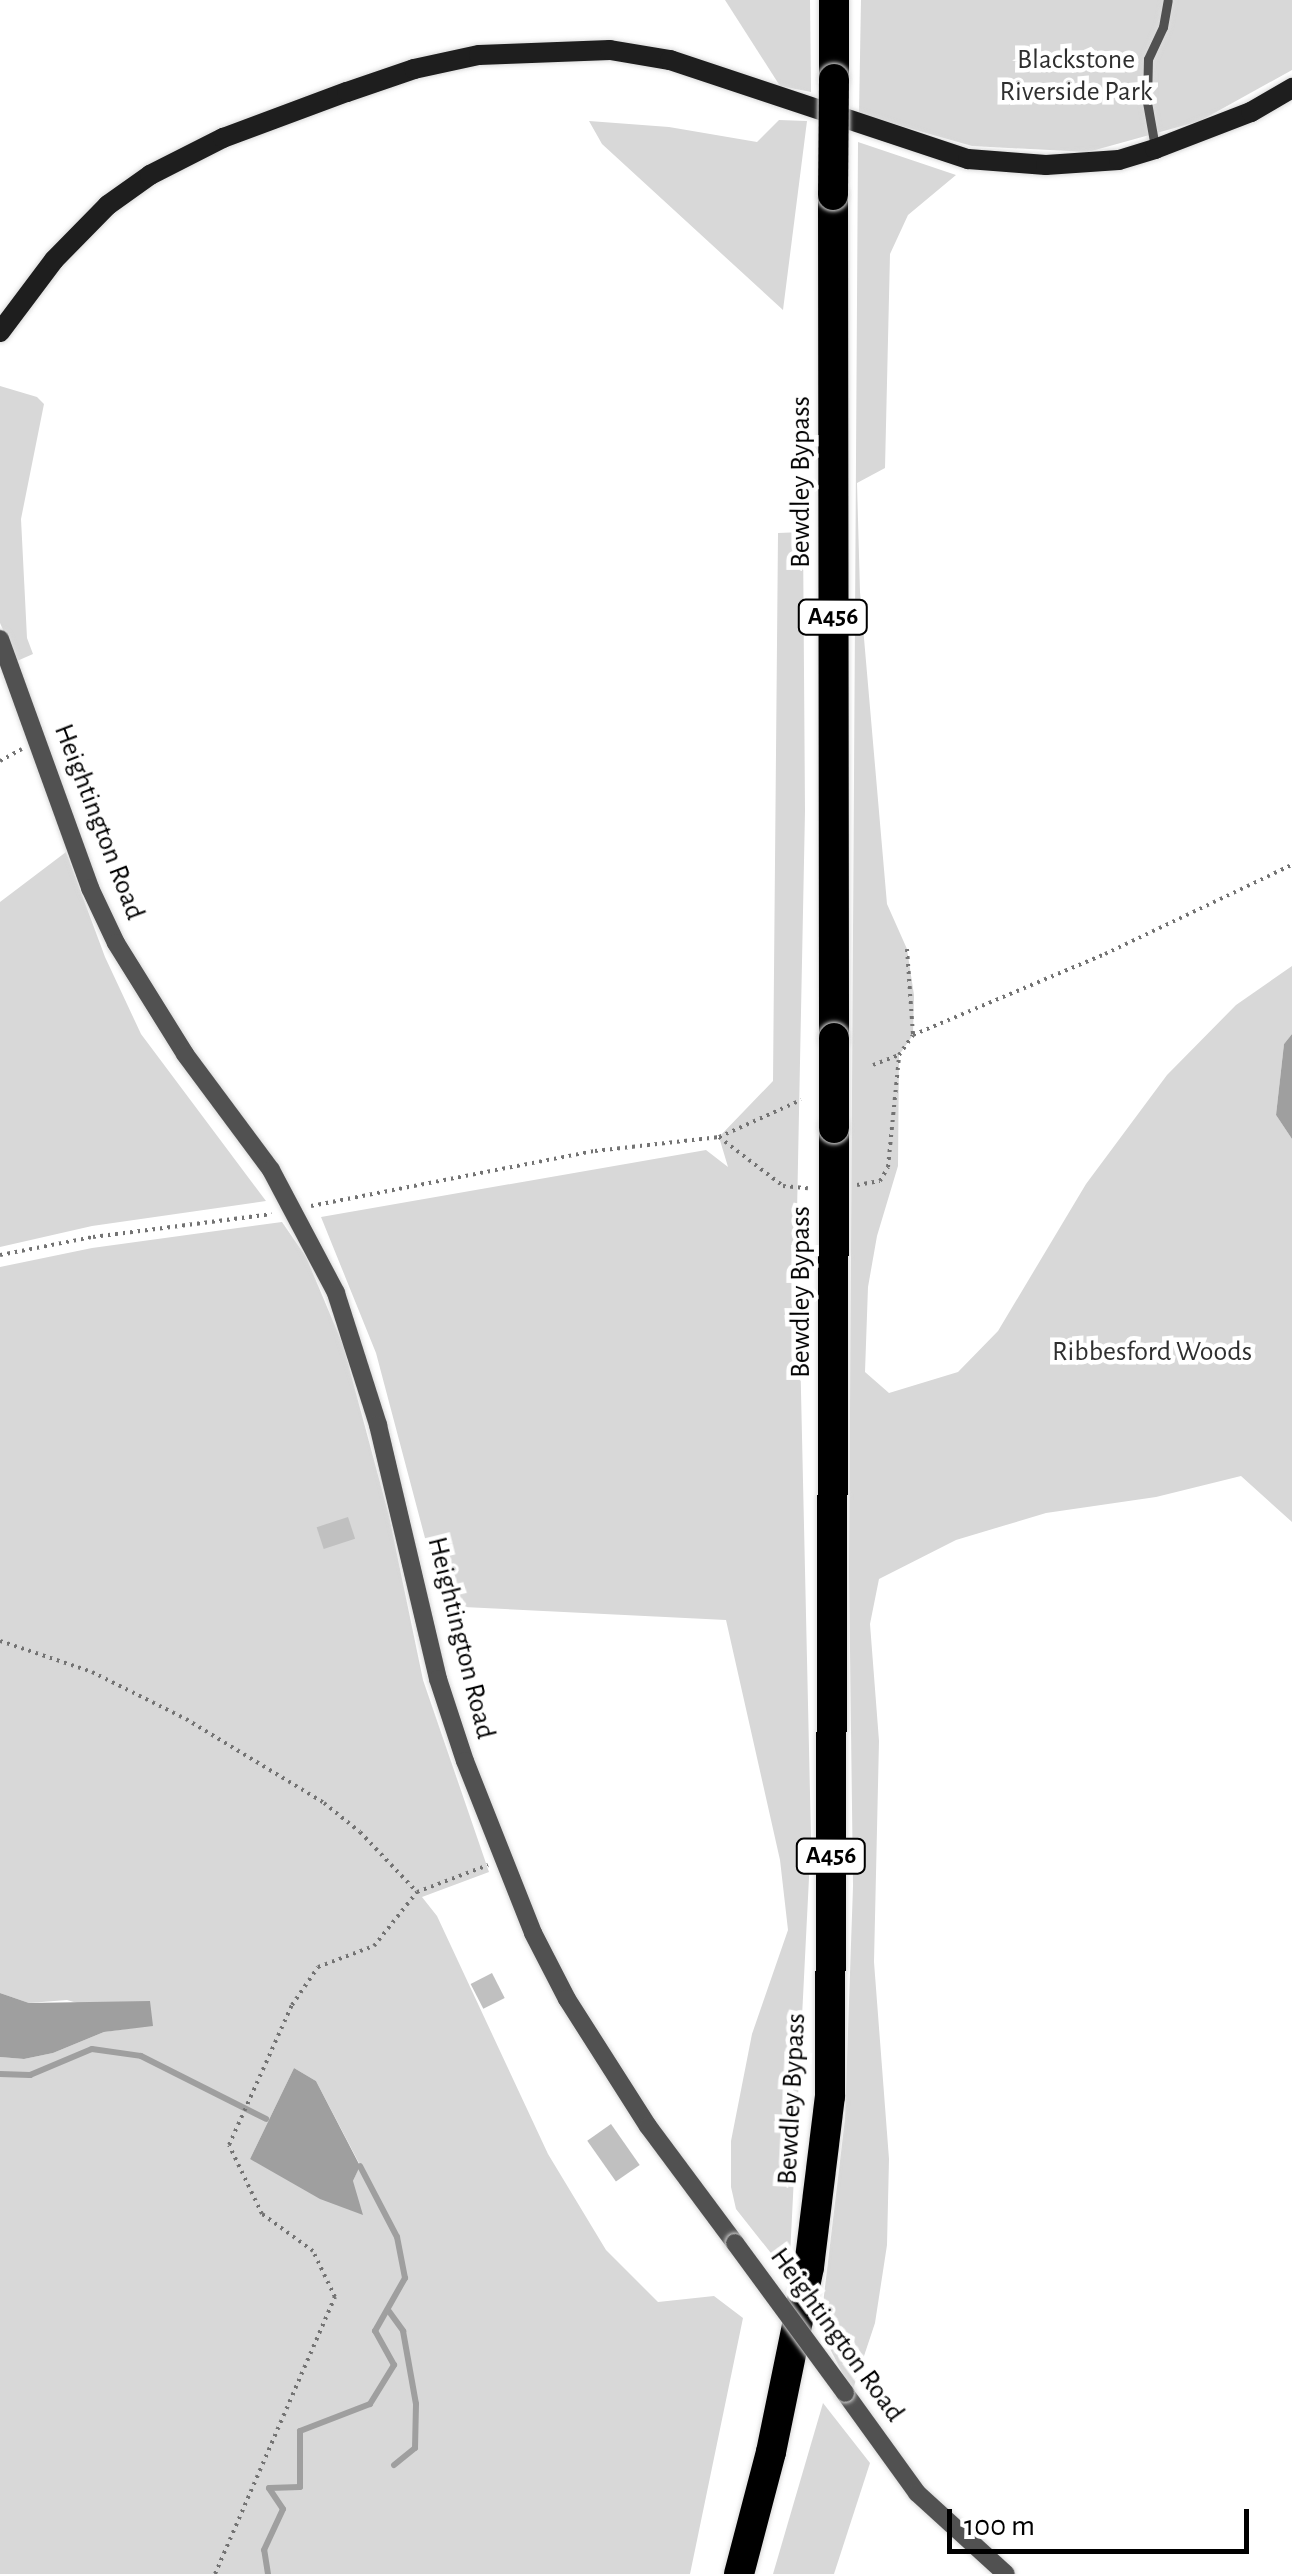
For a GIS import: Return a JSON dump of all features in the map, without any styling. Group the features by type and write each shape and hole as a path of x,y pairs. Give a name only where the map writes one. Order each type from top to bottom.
{"highway":[{"name":"Bewdley Bypass","path":"739,2574 771,2452 809,2267 830,2098 834,0"}],"main road":[{"path":"0,332 54,260 108,205 150,175 224,138 347,92 414,69 479,55 610,50 670,60 968,159 1046,165 1119,160 1155,150 1250,112 1292,88"}],"street":[{"name":"Heightington Road","path":"0,640 90,888 116,943 185,1054 294,1210 349,1328 400,1507 438,1679 502,1860 567,1999 648,2126 917,2493 1006,2574"}],"lane":[{"path":"1155,150 1147,102 1148,59 1164,28 1168,0"}],"path":[{"path":"873,1064 899,1054 913,1036 1105,954 1292,865"},
{"path":"908,949 913,1036"},
{"path":"720,1137 783,1186 834,1189 880,1181 888,1167 899,1054"},
{"path":"0,1255 93,1236 294,1210 594,1151 720,1137 800,1100"},
{"path":"0,1641 92,1672 186,1719 324,1804 360,1832 418,1892"},
{"path":"214,2574 335,2297 314,2251 262,2214 229,2145 292,2005 318,1967 374,1946 418,1892 502,1860"}],"green space":[{"path":"725,0 810,0 811,92 780,86"},
{"name":"Blackstone Riverside Park","path":"861,0 1292,0 1292,70 1200,121 1088,152 972,146 859,114"},
{"path":"779,120 807,121 783,310 602,144 589,121 669,127 757,142"},
{"name":"Ribbesford Woods","path":"858,142 956,175 908,215 890,254 885,468 857,483 860,592 887,904 907,949 914,995 913,1035 899,1055 898,1166 877,1236 868,1287 865,1372 889,1393 958,1372 998,1331 1086,1184 1167,1075 1236,1005 1292,966 1292,1034 1284,1044 1276,1115 1292,1139 1292,1522 1241,1476 1156,1497 1046,1513 956,1540 879,1579 870,1624 879,1741 874,1962 889,2159 887,2245 875,2323 852,2392 820,2329 845,2119 853,1886 849,1571"},
{"path":"0,386 37,397 44,404 21,519 27,638 33,654 17,661 0,623"},
{"path":"803,532 805,811 797,1213 811,1838 789,2276 736,2209 731,2187 731,2141 752,2034 788,1930 780,1860 726,1620 443,1606 376,1353 321,1217 706,1150 728,1167 719,1137 773,1081 778,533"},
{"path":"66,852 105,957 141,1034 266,1201 92,1226 0,1247 0,902"},
{"path":"282,1222 306,1257 343,1345 389,1516 423,1680 489,1872 422,1897 437,1916 548,2154 606,2250 658,2302 714,2296 743,2318 690,2574 0,2574 0,2057 24,2059 53,2053 104,2032 153,2025 67,2000 29,2003 0,1993 0,1267 92,1248","holes":["294,2068 316,2081 360,2165 353,2181 250,2159"]},
{"path":"823,2403 870,2463 834,2574 773,2574"}],"shaded area":[{"path":"1292,1034 1292,1139 1276,1115 1284,1044"},
{"path":"0,1993 29,2003 150,2001 153,2026 104,2032 53,2053 24,2059 0,2057"},
{"path":"294,2068 316,2081 360,2166 353,2181 363,2215 320,2199 250,2159"}],"building":[{"path":"348,1517 355,1539 324,1549 317,1527"},
{"path":"492,1973 505,1998 483,2009 471,1984"},
{"path":"611,2124 640,2165 616,2182 587,2141"}],"waterway":[{"path":"0,2074 30,2075 92,2049 141,2056 266,2119"},
{"path":"268,2574 264,2550 283,2509 269,2488 300,2487 300,2431 370,2404 394,2365 375,2331 405,2278 397,2237 360,2166"},
{"path":"388,2310 403,2331 416,2404 415,2448 394,2465"}]}
